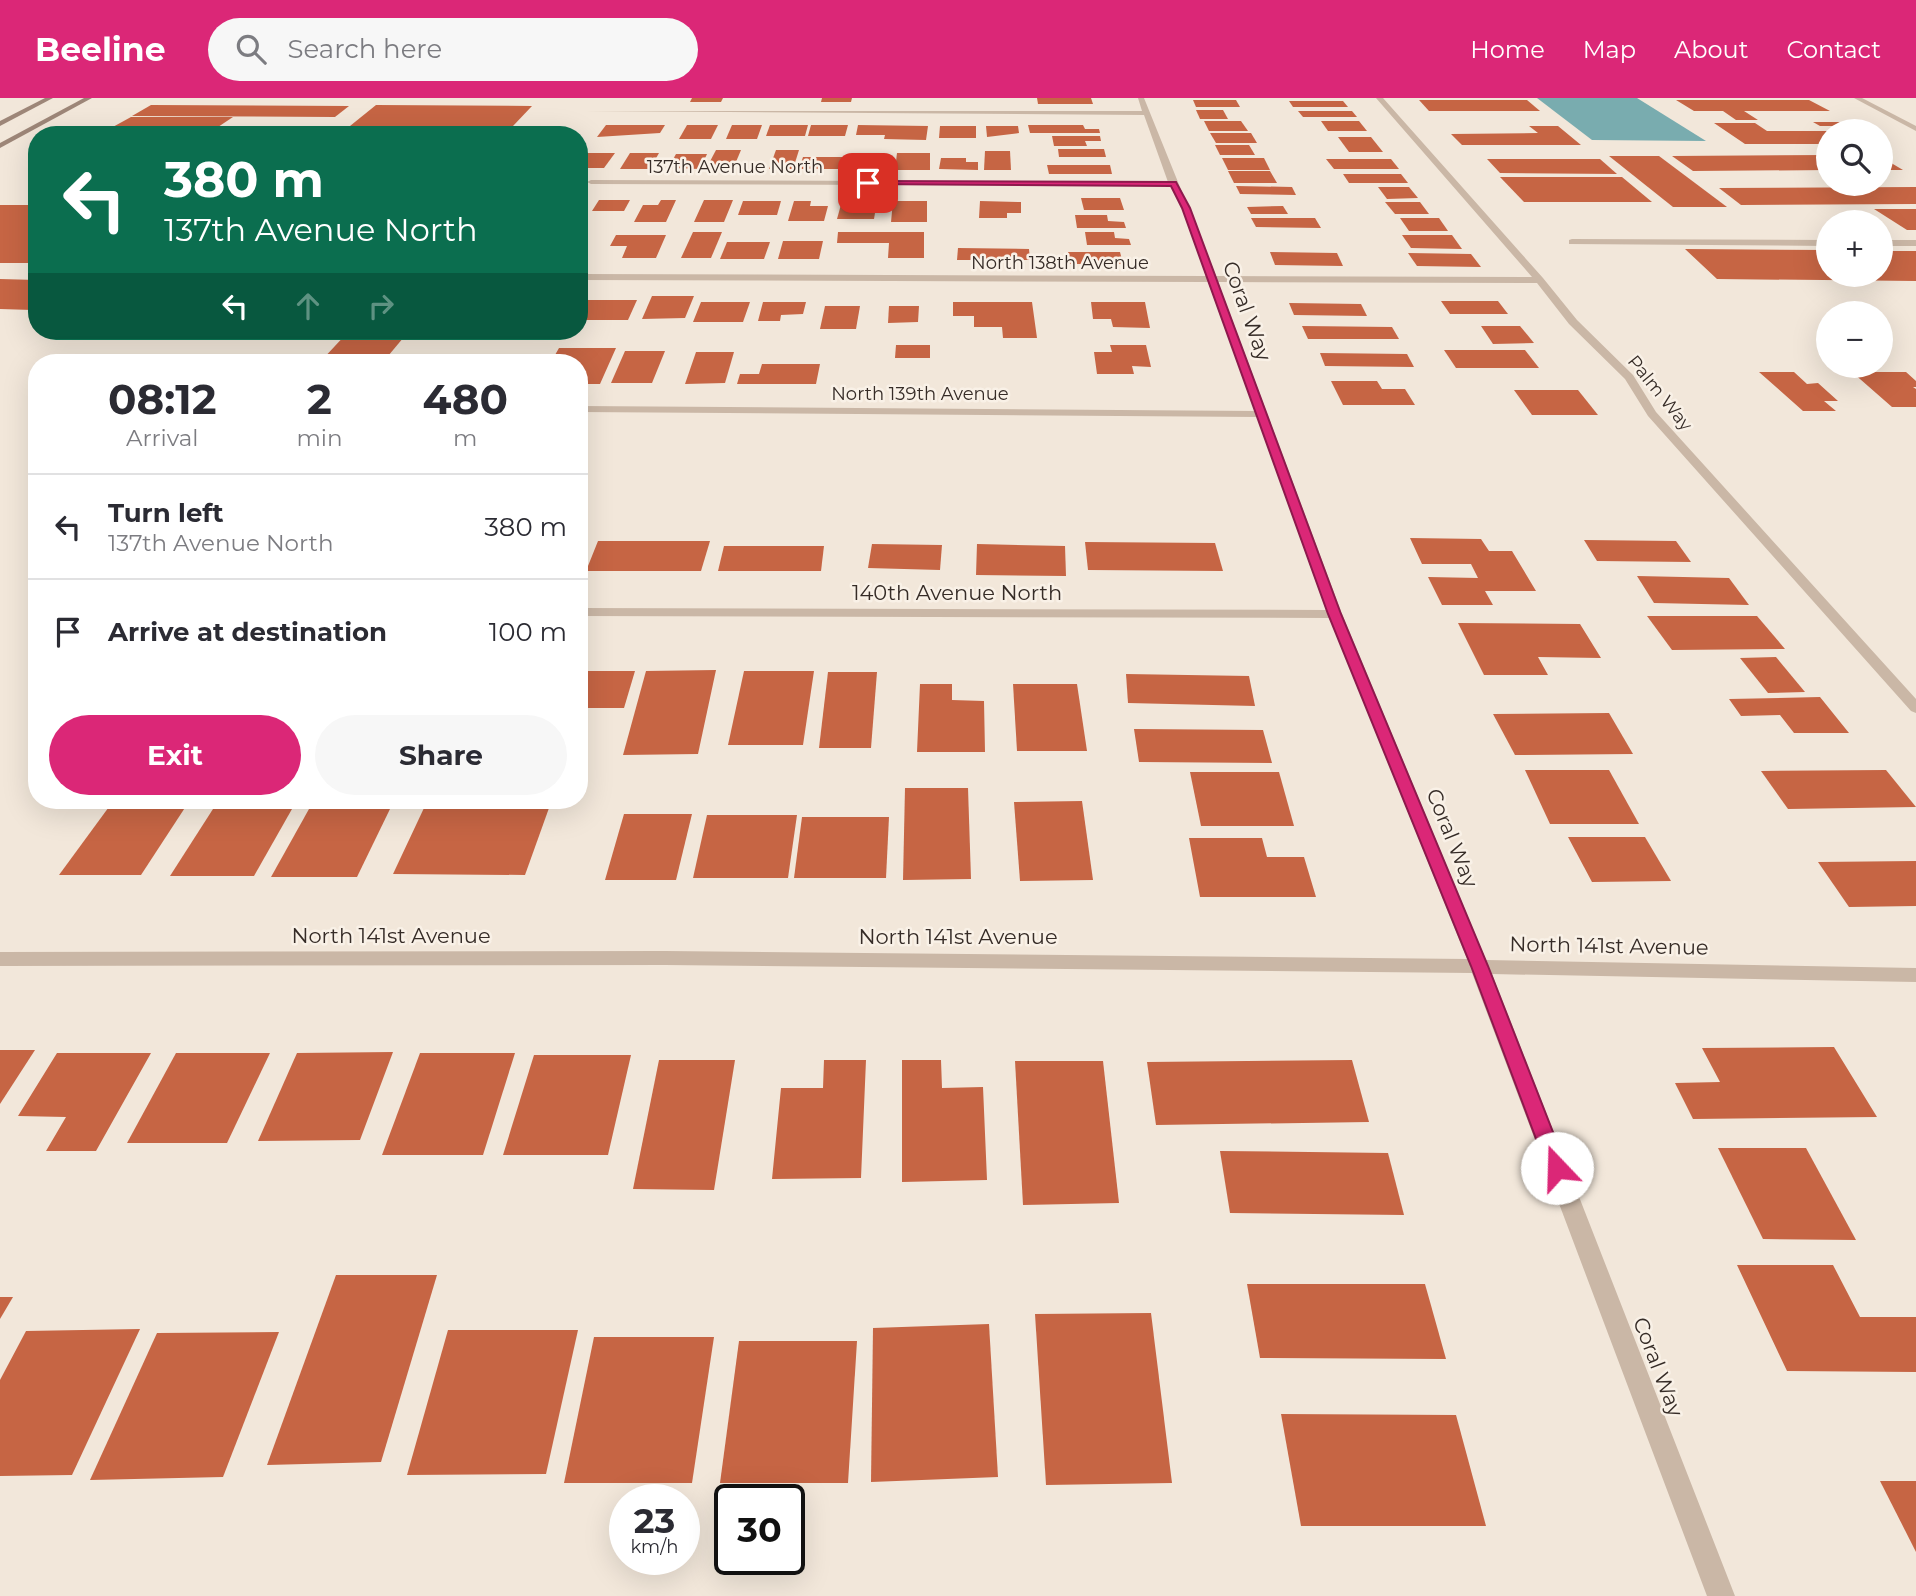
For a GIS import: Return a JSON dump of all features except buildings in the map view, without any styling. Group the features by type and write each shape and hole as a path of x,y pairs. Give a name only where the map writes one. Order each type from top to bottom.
{"main road":[{"path":"0,124 50,98"},
{"path":"37,126 89,98"},
{"path":"0,146 28,131"}],"street":[{"name":"Palm Way","path":"1379,98 1540,280 1573,322 1629,377 1651,414 1916,708"},
{"path":"1857,98 1916,130"},
{"path":"590,111 1143,105"},
{"name":"Coral Way","path":"1143,105 1173,184 1186,208 1335,614 1479,966 1721,1596"},
{"name":"137th Avenue North","path":"591,182 1173,184"},
{"path":"1572,242 1816,243"},
{"path":"1893,243 1916,243"},
{"name":"North 138th Avenue","path":"588,277 1540,280"},
{"name":"North 139th Avenue","path":"588,409 1260,414"},
{"name":"140th Avenue North","path":"588,612 1335,614"},
{"name":"North 141st Avenue","path":"0,959 665,958 1479,966 1916,975"}],"water":[{"path":"1537,98 1637,98 1706,141 1592,140"}],"route":[{"path":"868,183 1173,184 1186,208 1335,614 1479,966 1557,1168"}]}
